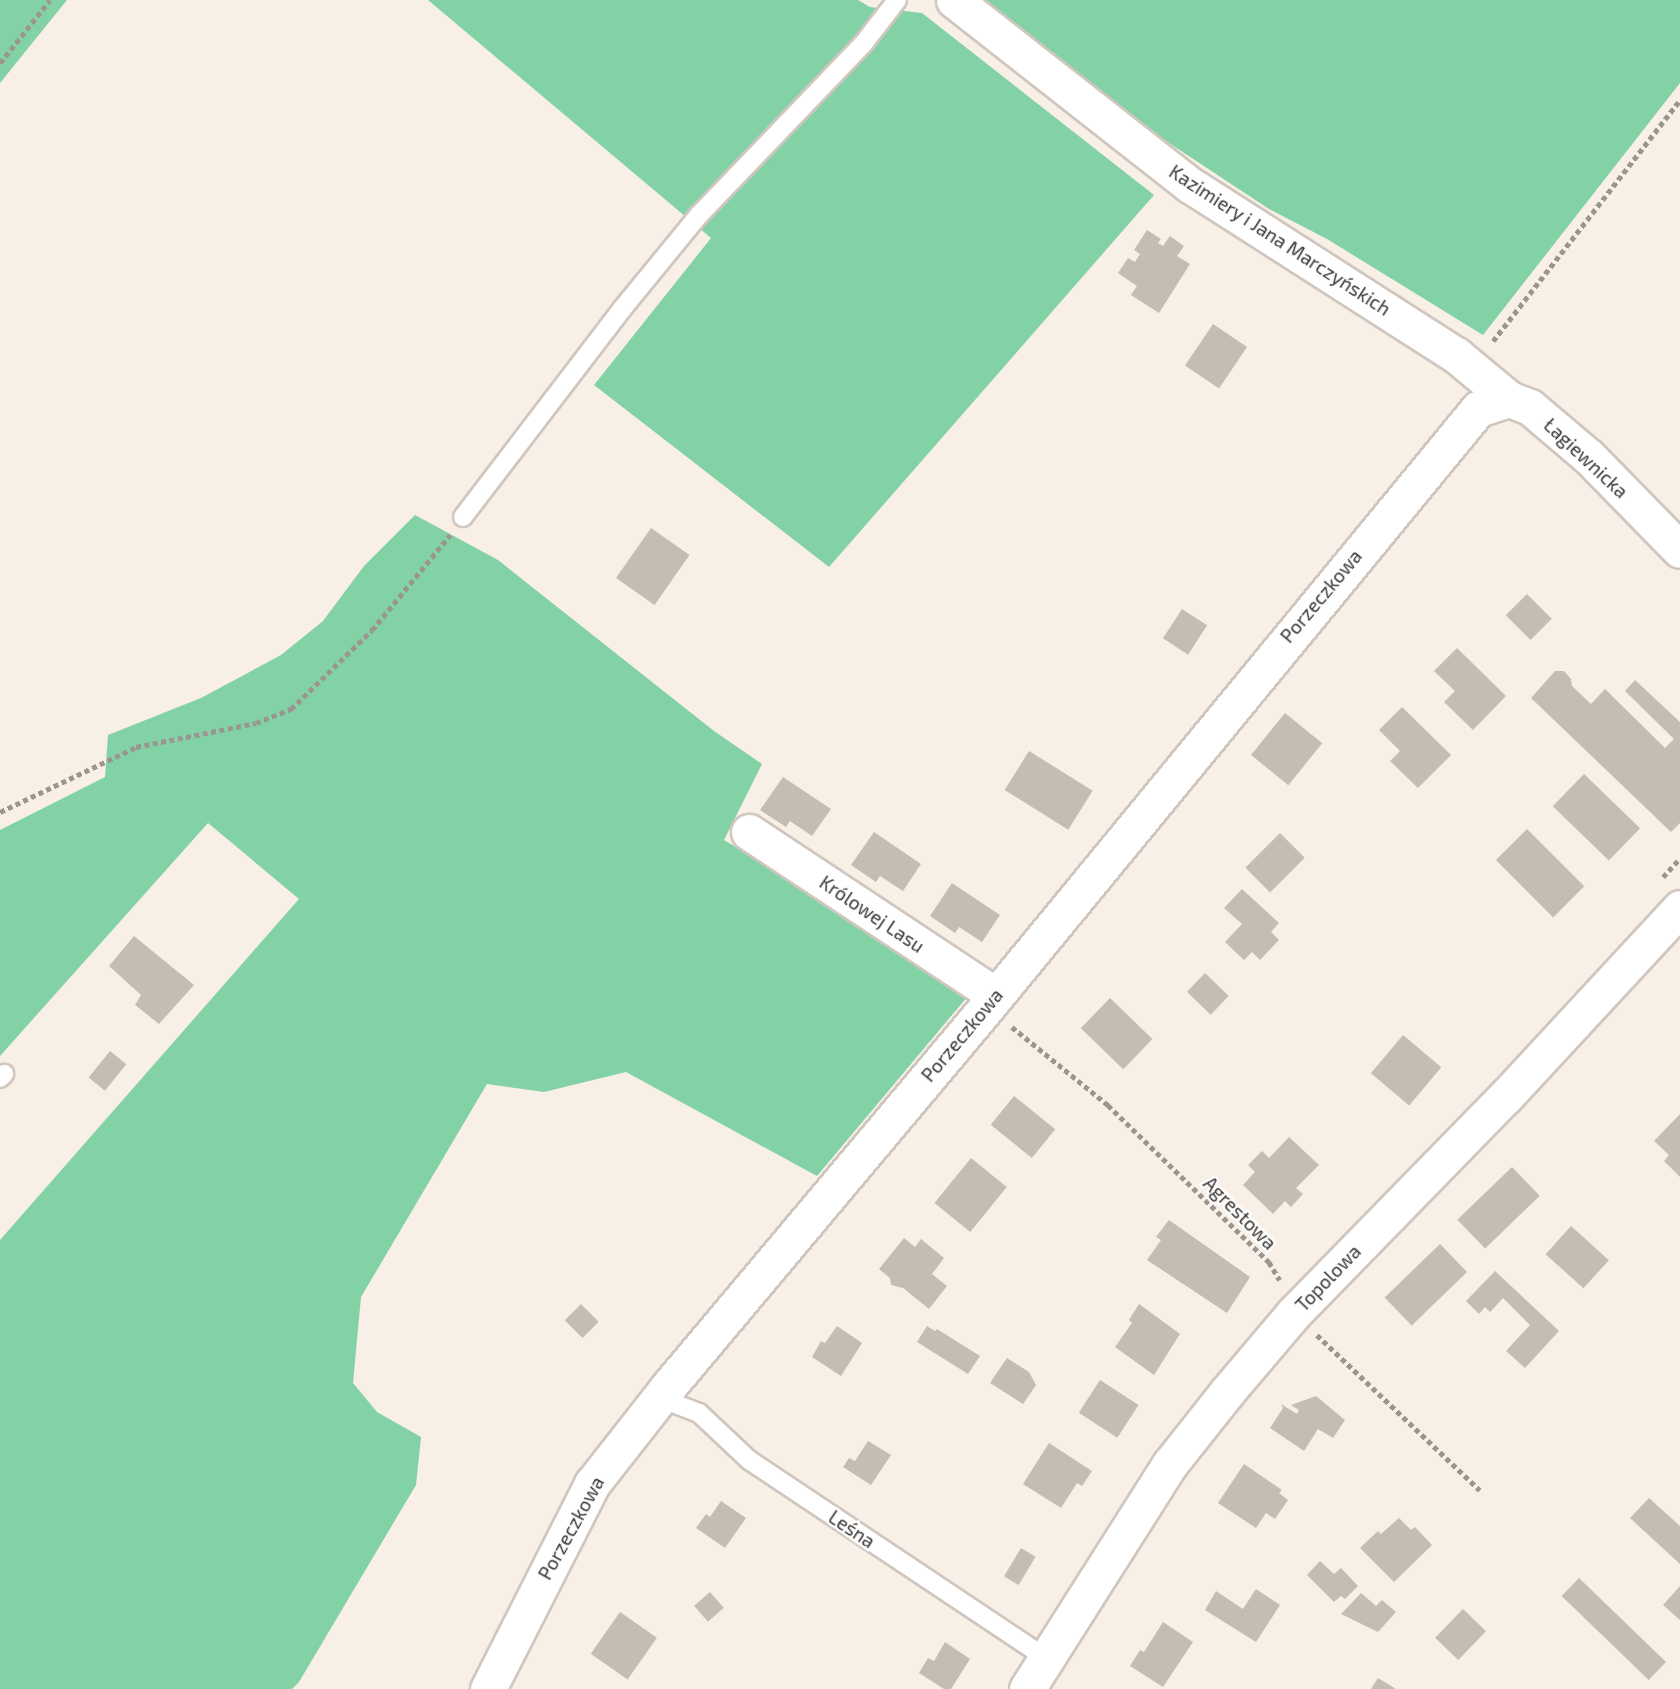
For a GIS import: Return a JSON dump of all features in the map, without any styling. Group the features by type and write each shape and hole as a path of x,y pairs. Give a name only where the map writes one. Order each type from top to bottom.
{"street":[{"name":"Kazimiery i Jana Marczyńskich","path":"954,0 1190,185 1490,394"},
{"name":"Łagiewnicka","path":"1490,394 1530,407 1553,424 1680,550"},
{"name":"Porzeczkowa","path":"488,1689 592,1484 660,1398 991,1002 1490,394"},
{"name":"Królowej Lasu","path":"749,832 991,1002"},
{"name":"Topolowa","path":"1027,1689 1170,1464 1294,1313 1506,1096 1680,908"}],"lane":[{"path":"463,517 622,309 699,215 864,43 897,0"},
{"name":"Leśna","path":"660,1398 699,1413 749,1460 1047,1659"}],"path":[{"path":"0,62 50,0"},
{"path":"1490,394 1490,345 1680,100"},
{"path":"0,811 136,747 256,723 291,709 372,630 423,571 463,517"},
{"name":"Agrestowa","path":"991,1002 1087,1087 1229,1222 1269,1262 1286,1291 1294,1313 1479,1490"}],"green space":[{"path":"0,0 67,0 0,83"},
{"path":"428,0 858,0 870,7 922,13 1154,195 829,567 594,385 711,238"},
{"path":"984,0 1680,0 1680,83 1483,335 1327,239 1269,209 1166,141"},
{"path":"415,515 498,560 714,731 762,764 724,840 973,990 817,1176 626,1072 544,1092 487,1084 361,1297 353,1383 377,1412 421,1437 416,1485 299,1682 292,1689 0,1689 0,1240 299,899 208,823 0,1056 0,830 105,777 108,735 201,698 281,655 323,621 364,566"}],"building":[{"path":"1147,230 1161,239 1158,243 1163,246 1170,236 1184,246 1177,256 1190,264 1159,313 1131,295 1137,286 1118,273 1128,258 1135,262 1140,254 1134,250"},
{"path":"1213,324 1247,347 1219,388 1185,365"},
{"path":"651,528 690,555 655,605 616,578"},
{"path":"1527,594 1552,619 1531,640 1506,615"},
{"path":"1182,609 1207,625 1188,655 1163,638"},
{"path":"1457,648 1506,696 1473,730 1444,702 1455,691 1434,671"},
{"path":"1555,671 1564,671 1571,679 1572,686 1591,704 1605,689 1665,748 1674,739 1625,691 1635,680 1680,722 1680,823 1671,832 1531,698"},
{"path":"1402,707 1451,755 1418,788 1390,761 1400,751 1379,730"},
{"path":"1285,713 1322,743 1288,785 1251,755"},
{"path":"1029,751 1093,791 1068,830 1005,790"},
{"path":"1584,774 1640,828 1609,861 1553,806"},
{"path":"783,777 831,809 812,836 790,821 786,827 760,810"},
{"path":"1527,829 1584,886 1553,917 1496,860"},
{"path":"874,832 921,864 903,891 880,876 876,882 851,865"},
{"path":"1280,833 1305,858 1270,892 1245,868"},
{"path":"952,883 1000,915 982,942 959,927 955,933 930,916"},
{"path":"1242,889 1279,923 1271,932 1279,940 1260,960 1252,952 1244,960 1225,942 1242,924 1224,908"},
{"path":"134,936 194,985 159,1024 135,1005 141,995 109,966"},
{"path":"1205,973 1229,996 1211,1015 1187,992"},
{"path":"1110,998 1152,1039 1123,1069 1081,1028"},
{"path":"1403,1035 1441,1067 1409,1105 1371,1073"},
{"path":"110,1051 126,1064 105,1091 89,1077"},
{"path":"1014,1096 1055,1129 1032,1158 991,1125"},
{"path":"1680,1114 1680,1177 1664,1161 1669,1155 1654,1141"},
{"path":"1289,1137 1319,1165 1296,1188 1303,1194 1291,1207 1285,1201 1273,1214 1243,1185 1255,1172 1248,1165 1262,1151 1269,1158"},
{"path":"971,1158 1007,1187 970,1232 934,1203"},
{"path":"1512,1167 1540,1196 1485,1249 1457,1220"},
{"path":"1169,1220 1250,1277 1227,1313 1147,1260 1161,1240 1156,1237"},
{"path":"1571,1226 1609,1260 1583,1288 1546,1254"},
{"path":"904,1238 915,1247 921,1239 944,1258 932,1274 947,1286 929,1309 903,1288 891,1285 890,1278 879,1269"},
{"path":"1440,1244 1467,1272 1412,1326 1385,1297"},
{"path":"1495,1271 1559,1331 1525,1368 1506,1351 1530,1325 1503,1298 1490,1312 1485,1307 1479,1314 1466,1301"},
{"path":"581,1304 599,1322 582,1338 565,1320"},
{"path":"1139,1304 1180,1334 1154,1375 1115,1347 1132,1323 1129,1320"},
{"path":"837,1326 862,1343 841,1376 812,1357 821,1341 825,1343"},
{"path":"927,1326 935,1331 937,1329 980,1356 968,1374 917,1342"},
{"path":"1007,1358 1029,1372 1036,1385 1023,1404 990,1383"},
{"path":"1100,1380 1139,1405 1117,1438 1079,1413"},
{"path":"1316,1396 1345,1420 1333,1438 1318,1429 1304,1451 1270,1428 1283,1408 1281,1404 1297,1414 1299,1410 1291,1405"},
{"path":"868,1441 891,1455 871,1485 843,1467 849,1458 855,1461"},
{"path":"1049,1443 1092,1471 1082,1486 1077,1483 1061,1508 1023,1484"},
{"path":"1244,1464 1282,1490 1279,1493 1288,1500 1275,1519 1266,1513 1256,1528 1218,1503"},
{"path":"1649,1498 1680,1526 1680,1564 1630,1518"},
{"path":"721,1501 746,1518 725,1548 696,1528 706,1514 710,1517"},
{"path":"1399,1518 1411,1530 1415,1527 1432,1545 1394,1582 1360,1548 1378,1531 1381,1534"},
{"path":"1021,1548 1036,1557 1019,1585 1004,1576"},
{"path":"1320,1561 1334,1574 1341,1568 1358,1586 1345,1599 1341,1596 1334,1602 1307,1575"},
{"path":"1579,1578 1666,1662 1649,1680 1562,1596"},
{"path":"1680,1586 1680,1620 1663,1605"},
{"path":"1256,1589 1280,1605 1256,1642 1205,1610 1216,1591 1243,1609"},
{"path":"710,1592 724,1608 708,1622 694,1606"},
{"path":"1361,1593 1376,1606 1382,1600 1396,1612 1378,1632 1341,1614"},
{"path":"1463,1609 1486,1631 1458,1660 1435,1638"},
{"path":"620,1612 657,1638 628,1680 591,1654"},
{"path":"1163,1622 1193,1642 1163,1687 1130,1666 1140,1650 1144,1652"},
{"path":"945,1642 970,1659 951,1689 944,1689 919,1673 928,1658 934,1661"},
{"path":"1378,1678 1396,1689 1371,1689"}]}
